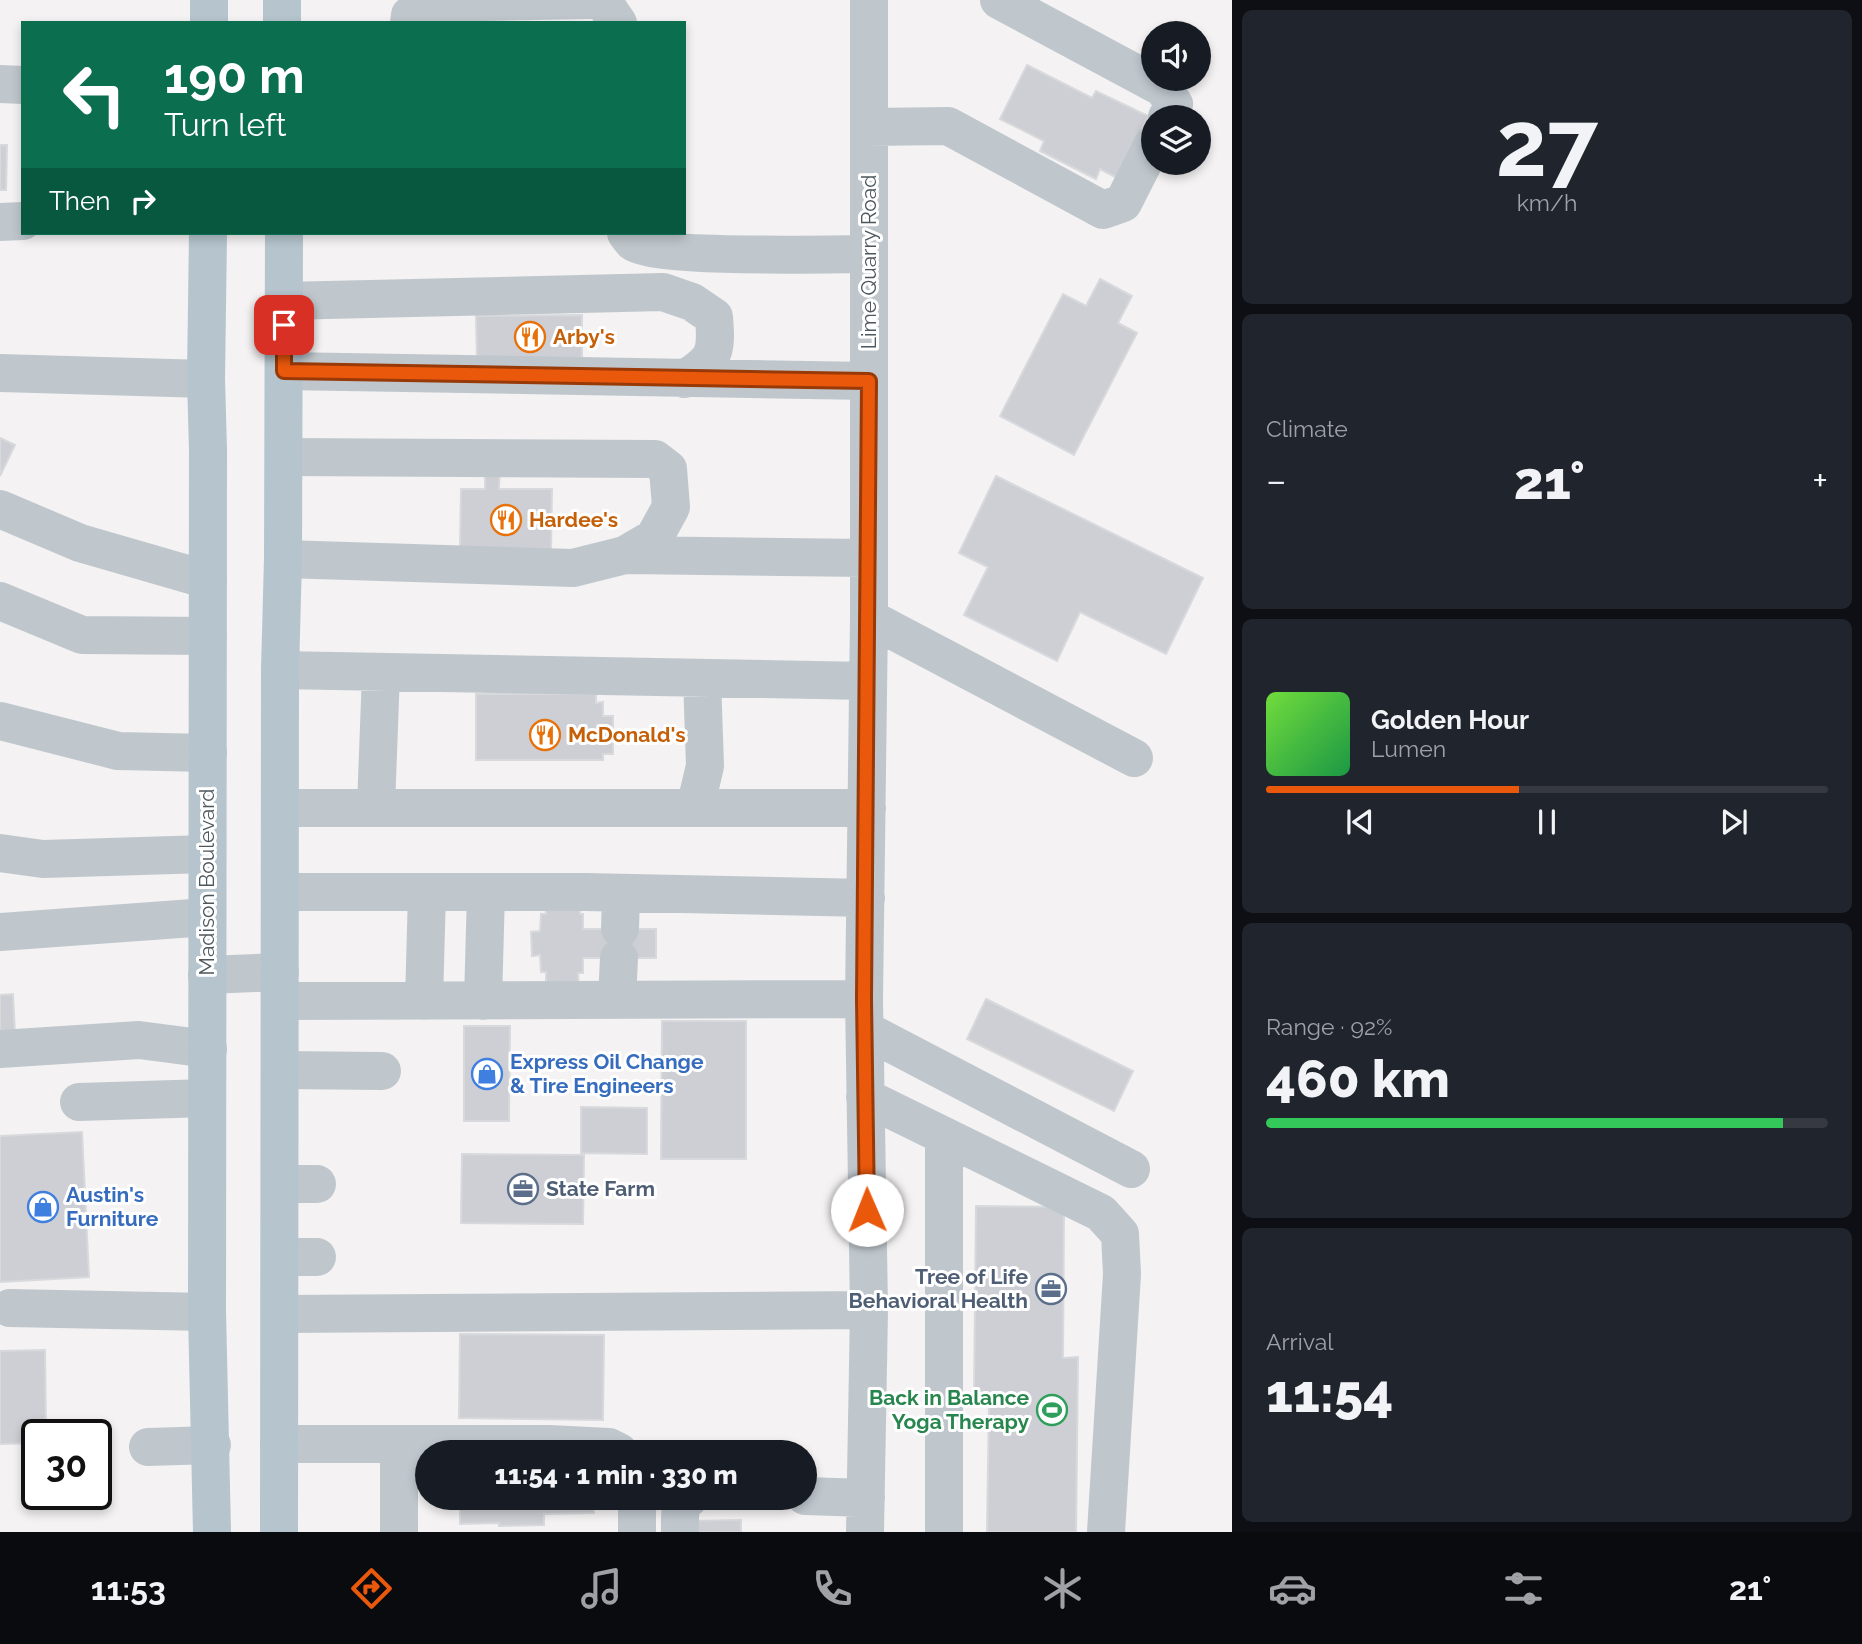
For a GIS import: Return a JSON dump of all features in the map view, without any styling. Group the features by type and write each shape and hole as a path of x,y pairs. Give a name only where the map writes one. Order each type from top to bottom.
{"main road":[{"path":"209,0 209,21"},
{"path":"282,0 282,21"},
{"name":"Madison Boulevard","path":"208,235 207,1312 212,1532"},
{"path":"279,1532 280,1314 298,1257 298,1184 279,1070 284,235"}],"street":[{"path":"410,21 411,15 425,3 589,0"},
{"path":"602,0 617,21"},
{"name":"Lime Quarry Road","path":"865,1515 869,1310 851,1135 865,1097 869,381 885,302 869,254 869,0"},
{"path":"999,0 1163,88 1173,105"},
{"path":"0,84 21,85"},
{"path":"869,127 948,125 1102,209 1123,203 1141,168"},
{"path":"0,222 21,221"},
{"path":"628,235 633,242 656,249 690,252 869,254"},
{"path":"284,301 663,292 692,302 715,317 716,345 706,366 684,379"},
{"path":"284,371 869,381"},
{"path":"0,373 206,379"},
{"path":"284,457 655,459 668,469 671,507 654,538 625,555"},
{"path":"0,509 80,543 208,580"},
{"path":"283,559 573,568 625,555 867,558"},
{"path":"0,601 82,635 208,636"},
{"path":"869,618 1134,758"},
{"path":"280,670 868,681"},
{"path":"376,807 381,673"},
{"path":"695,808 705,766 702,678"},
{"path":"0,721 118,751 208,753"},
{"path":"280,808 867,808"},
{"path":"0,853 43,859 207,854"},
{"path":"279,892 486,892 620,926 866,898"},
{"path":"424,1001 427,892"},
{"path":"483,1001 486,892"},
{"path":"0,932 207,917"},
{"path":"617,1000 620,926"},
{"path":"207,975 280,986 424,1001 617,1000 865,1014 1131,1169"},
{"path":"0,1049 139,1040 208,1049"},
{"path":"279,1070 382,1071"},
{"path":"865,1097 1101,1213 1121,1234 1122,1274 1106,1532"},
{"path":"79,1102 207,1098"},
{"path":"944,1136 944,1532"},
{"path":"9,1308 207,1312"},
{"path":"280,1314 869,1310"},
{"path":"279,1444 415,1444"},
{"path":"399,1444 399,1532"},
{"path":"148,1447 212,1445"},
{"path":"817,1500 865,1515"},
{"path":"637,1510 637,1532"},
{"path":"680,1532 681,1510"}],"building":[{"path":"1027,65 1092,98 1096,91 1141,113 1141,130 1117,178 1100,169 1096,179 1040,151 1044,141 1000,119"},
{"path":"0,145 7,145 6,190 0,190"},
{"path":"1100,279 1132,296 1118,323 1137,333 1074,455 1000,416 1063,294 1086,306"},
{"path":"582,315 582,358 477,358 476,316"},
{"path":"0,438 15,445 0,476"},
{"name":"Hardee's","path":"485,464 500,464 499,489 552,489 551,551 460,550 461,489 485,489"},
{"path":"996,476 1203,578 1166,654 1080,612 1057,661 964,615 988,567 959,553"},
{"name":"McDonald's","path":"476,694 596,694 596,703 603,702 603,716 613,716 613,754 603,754 603,760 476,760"},
{"path":"546,898 579,899 583,929 656,929 656,958 583,958 583,973 578,973 579,989 546,989 546,972 541,972 540,955 532,956 531,932 540,931 541,914 546,914"},
{"path":"13,994 15,1035 0,1036 0,995"},
{"path":"986,999 1133,1071 1114,1111 967,1039"},
{"path":"662,1021 746,1021 746,1159 661,1159"},
{"name":"Express Oil Change & Tire Engineers","path":"464,1026 510,1026 509,1121 464,1121"},
{"path":"581,1107 647,1108 647,1154 581,1153"},
{"name":"Austin's Furniture","path":"82,1132 89,1277 0,1282 0,1136"},
{"name":"State Farm","path":"462,1154 584,1155 583,1224 461,1223"},
{"path":"976,1206 1064,1207 1063,1358 1078,1357 1076,1532 987,1532 989,1400 974,1399"},
{"path":"460,1334 604,1335 603,1420 459,1418"},
{"path":"45,1350 46,1419 21,1419 21,1443 0,1444 0,1351"},
{"path":"460,1510 594,1510 594,1513 544,1514 544,1525 460,1524"},
{"path":"741,1520 741,1532 694,1532 694,1521"}],"place":[{"name":"Arby's","path":"530,337"},
{"name":"Hardee's","path":"506,520"},
{"name":"McDonald's","path":"545,735"},
{"name":"Express Oil Change & Tire Engineers","path":"487,1074"},
{"name":"State Farm","path":"523,1189"},
{"name":"Austin's Furniture","path":"43,1207"},
{"name":"Tree of Life Behavioral Health","path":"1051,1289"},
{"name":"Back in Balance Yoga Therapy","path":"1052,1410"}],"route":[{"path":"284,325 284,371 869,381 864,999 867,1210"}]}
